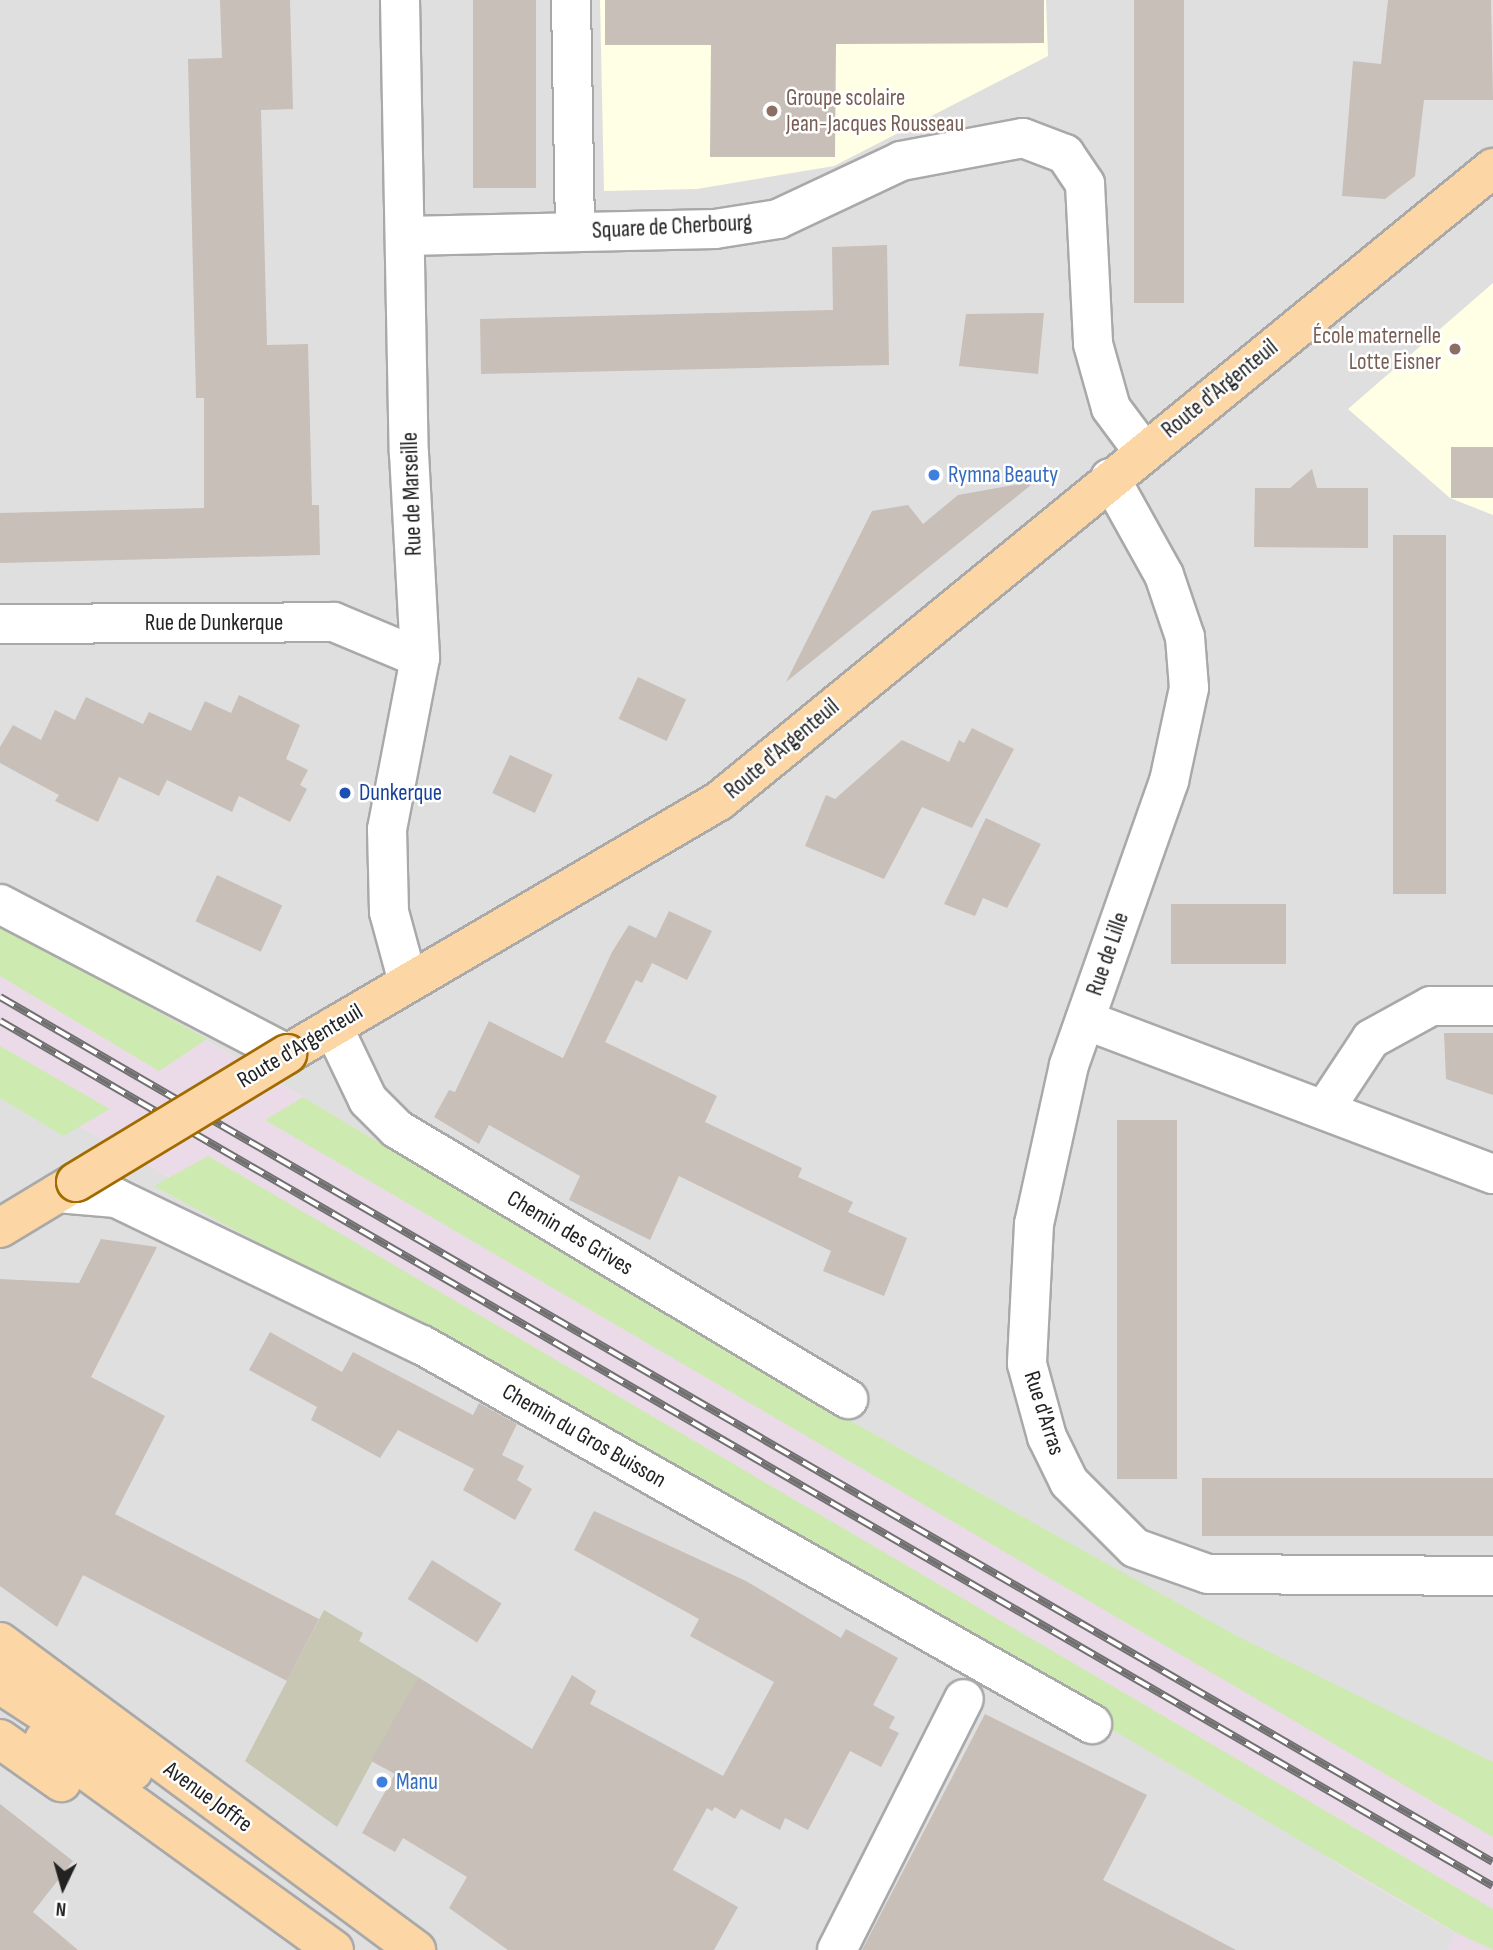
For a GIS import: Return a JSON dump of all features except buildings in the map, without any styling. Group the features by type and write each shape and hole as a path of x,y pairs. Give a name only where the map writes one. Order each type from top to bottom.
{"main road":[{"name":"Route d'Argenteuil","path":"0,1228 408,982 507,929 719,801 1143,451 1493,168"},
{"name":"Avenue Joffre","path":"0,1642 142,1763 382,1950"},
{"name":"Avenue Joffre","path":"0,1684 142,1763 416,1950"},
{"path":"0,1707 334,1950"},
{"path":"0,1739 293,1950"}],"street":[{"name":"Rue de Marseille","path":"400,0 409,453 420,658 387,829 389,912 408,982"},
{"path":"571,0 575,232"},
{"name":"Square de Cherbourg","path":"406,236 715,229 778,219 901,161 1023,138 1065,154 1085,184 1093,344 1111,408 1143,451"},
{"name":"Rue de Lille","path":"1110,478 1164,575 1185,636 1189,688 1168,781 1085,1020 1493,1174"},
{"name":"Rue de Dunkerque","path":"0,624 334,622 420,658"},
{"path":"0,904 287,1054"},
{"path":"1324,1110 1371,1040 1431,1006 1493,1006"},
{"name":"Rue d'Arras","path":"1085,1020 1069,1065 1034,1224 1027,1364 1047,1437 1069,1482 1135,1548 1208,1574 1493,1576"},
{"name":"Chemin des Grives","path":"333,1027 368,1100 397,1129 848,1399"},
{"name":"Chemin du Gros Buisson","path":"67,1187 116,1198 422,1345 1092,1724"},
{"path":"837,1950 964,1699"}],"shaded area":[{"path":"0,0 1493,0 1493,1775 1211,1648 303,1097 0,922"},
{"name":"Groupe scolaire Jean-Jacques Rousseau","path":"600,0 1046,0 1048,56 834,166 697,189 604,191"},
{"name":"École maternelle Lotte Eisner","path":"1493,283 1493,515 1450,498 1348,409"},
{"path":"0,922 303,1097 1211,1648 1493,1775 1493,1950 1447,1950 1455,1932 1353,1874 1129,1720 0,1081"},
{"path":"0,1081 1129,1720 1353,1874 1486,1950 0,1950"},
{"path":"324,1610 363,1633 359,1641 418,1677 337,1827 245,1761"}],"green space":[{"path":"0,924 207,1039 159,1071 0,976"},
{"path":"0,1046 110,1109 63,1136 0,1098"},
{"path":"303,1097 748,1364 1237,1636 1493,1762 1493,1837 265,1120"},
{"path":"208,1156 1493,1909 1493,1950 1455,1932 622,1440 154,1186"}],"railway":[{"path":"0,997 1493,1862"},
{"path":"0,1021 1493,1886"}],"place":[{"name":"Groupe scolaire Jean-Jacques Rousseau","path":"772,111"},
{"name":"École maternelle Lotte Eisner","path":"1455,349"},
{"name":"Rymna Beauty","path":"934,475"},
{"name":"Dunkerque","path":"345,793"},
{"name":"Manu","path":"382,1782"}]}
